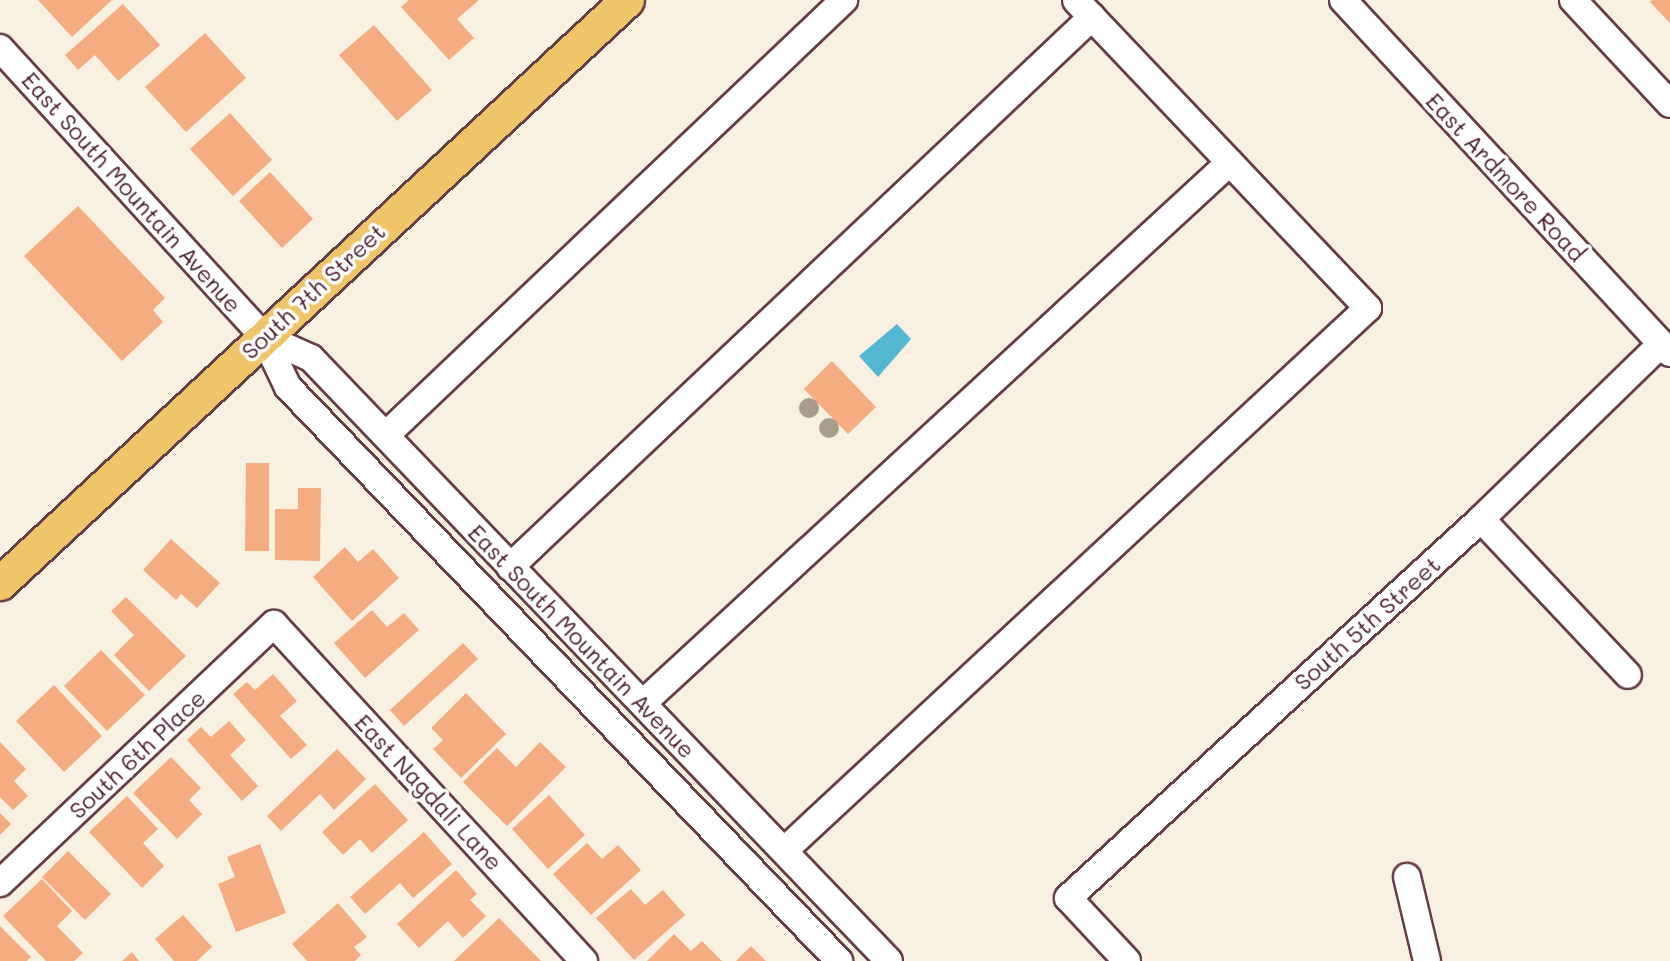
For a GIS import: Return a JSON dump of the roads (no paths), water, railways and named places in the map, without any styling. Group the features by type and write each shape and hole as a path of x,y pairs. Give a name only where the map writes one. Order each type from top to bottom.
{"main road":[{"name":"South 7th Street","path":"0,583 627,0"}],"street":[{"path":"386,435 844,0"},
{"name":"East Ardmore Road","path":"1343,0 1666,349"},
{"path":"1573,0 1670,104"},
{"path":"509,567 1084,8 1368,308 785,850"},
{"name":"East South Mountain Avenue","path":"0,48 264,337 288,387 839,961"},
{"path":"643,703 1230,162"},
{"name":"East South Mountain Avenue","path":"264,337 311,358 509,567 785,850 878,957"},
{"name":"South 5th Street","path":"1127,961 1068,898 1666,349"},
{"path":"1481,519 1628,675"},
{"name":"South 6th Place","path":"0,883 274,624"},
{"name":"East Nagdali Lane","path":"274,624 584,961"},
{"path":"1407,877 1427,961"}],"water":[{"path":"897,324 911,339 878,377 859,356"}]}
